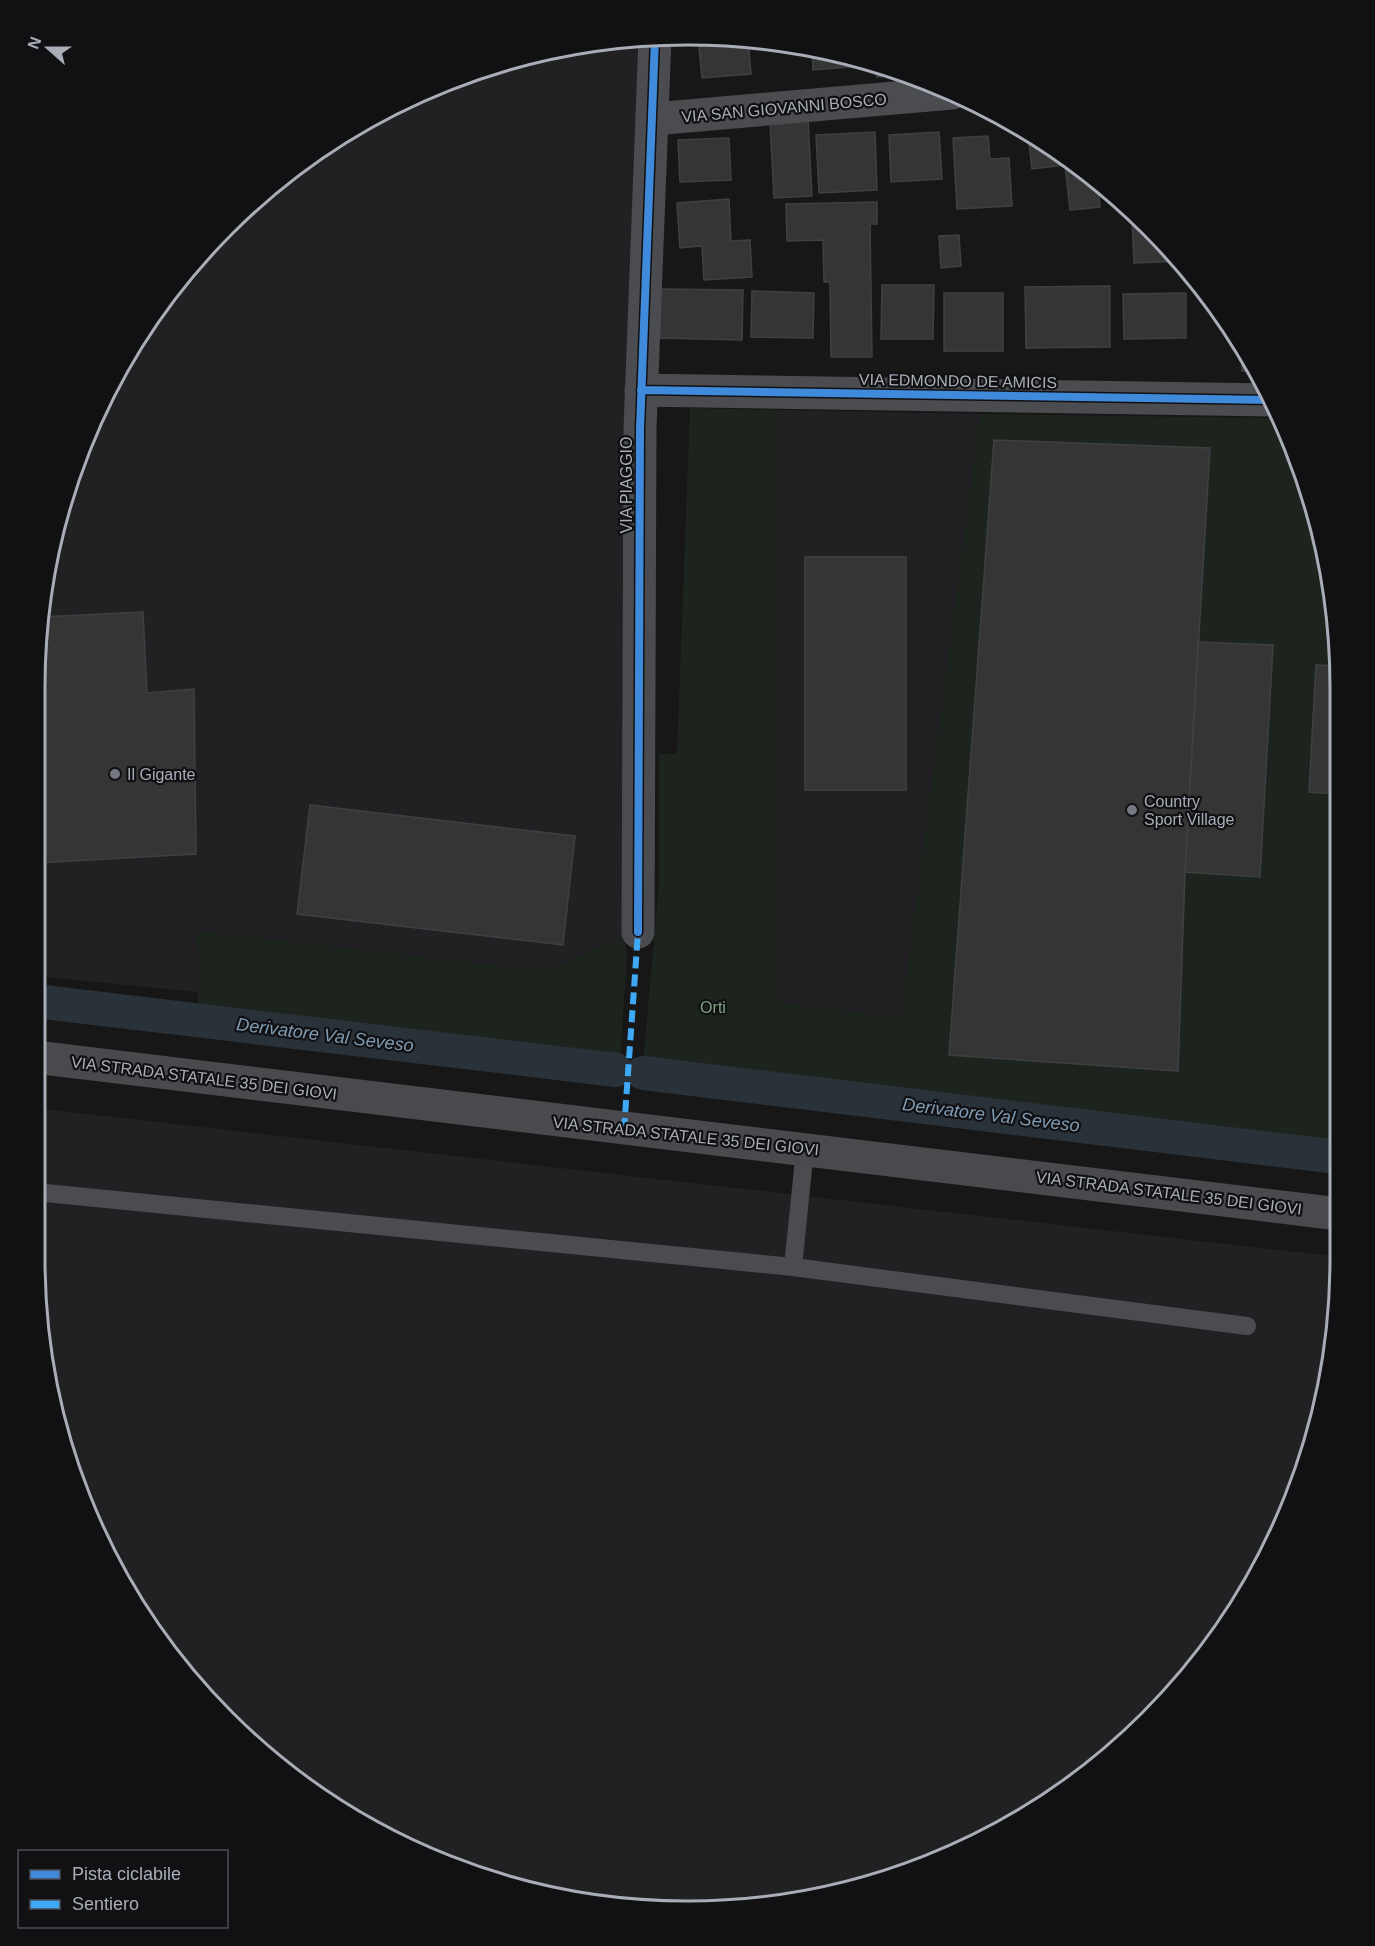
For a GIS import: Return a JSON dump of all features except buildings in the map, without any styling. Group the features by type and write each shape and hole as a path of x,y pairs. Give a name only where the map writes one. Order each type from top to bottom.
{"main road":[{"name":"VIA STRADA STATALE 35 DEI GIOVI","path":"45,1058 600,1127 805,1149 1330,1213"}],"street":[{"name":"VIA PIAGGIO","path":"638,932 641,390 655,46"},
{"name":"VIA SAN GIOVANNI BOSCO","path":"652,119 934,95"},
{"name":"VIA EDMONDO DE AMICIS","path":"641,390 1262,400"}],"lane":[{"path":"793,1267 805,1149"},
{"path":"45,1193 793,1267 1247,1326"}],"shaded area":[{"path":"649,46 624,936 547,971 197,931 198,992 45,977 45,688 50,604 57,562 79,481 111,403 153,331 204,264 264,204 331,153 403,111 481,79 562,57"},
{"path":"776,410 980,414 901,1018 777,1002"},
{"path":"45,1109 1330,1256 1329,1301 1318,1384 1296,1465 1281,1504 1264,1543 1222,1615 1171,1682 1142,1713 1111,1742 1044,1793 972,1835 933,1852 894,1867 813,1889 730,1900 688,1901 645,1900 562,1889 481,1867 442,1852 403,1835 331,1793 264,1742 233,1713 204,1682 153,1615 111,1543 94,1504 79,1465 57,1384 46,1301"}],"green space":[{"name":"Country Sport Village","path":"690,408 776,410 777,1002 901,1018 980,414 1270,418 1296,481 1308,521 1318,562 1329,645 1330,1150 643,1065 659,882 659,754 677,754"},
{"path":"197,931 547,971 624,936 627,954 620,1060 198,1010"}],"waterway":[{"name":"Derivatore Val Seveso","path":"45,1002 616,1070"},
{"name":"Derivatore Val Seveso","path":"643,1073 1330,1156"}],"marked path":[{"path":"624,1130 638,932"}],"cycle path":[{"path":"638,932 640,429 655,46"},
{"path":"641,390 1262,400"}],"place":[{"name":"Il Gigante","path":"115,774"},
{"name":"Country Sport Village","path":"1132,810"}],"park label":[{"name":"Orti","path":"713,1007"}]}
